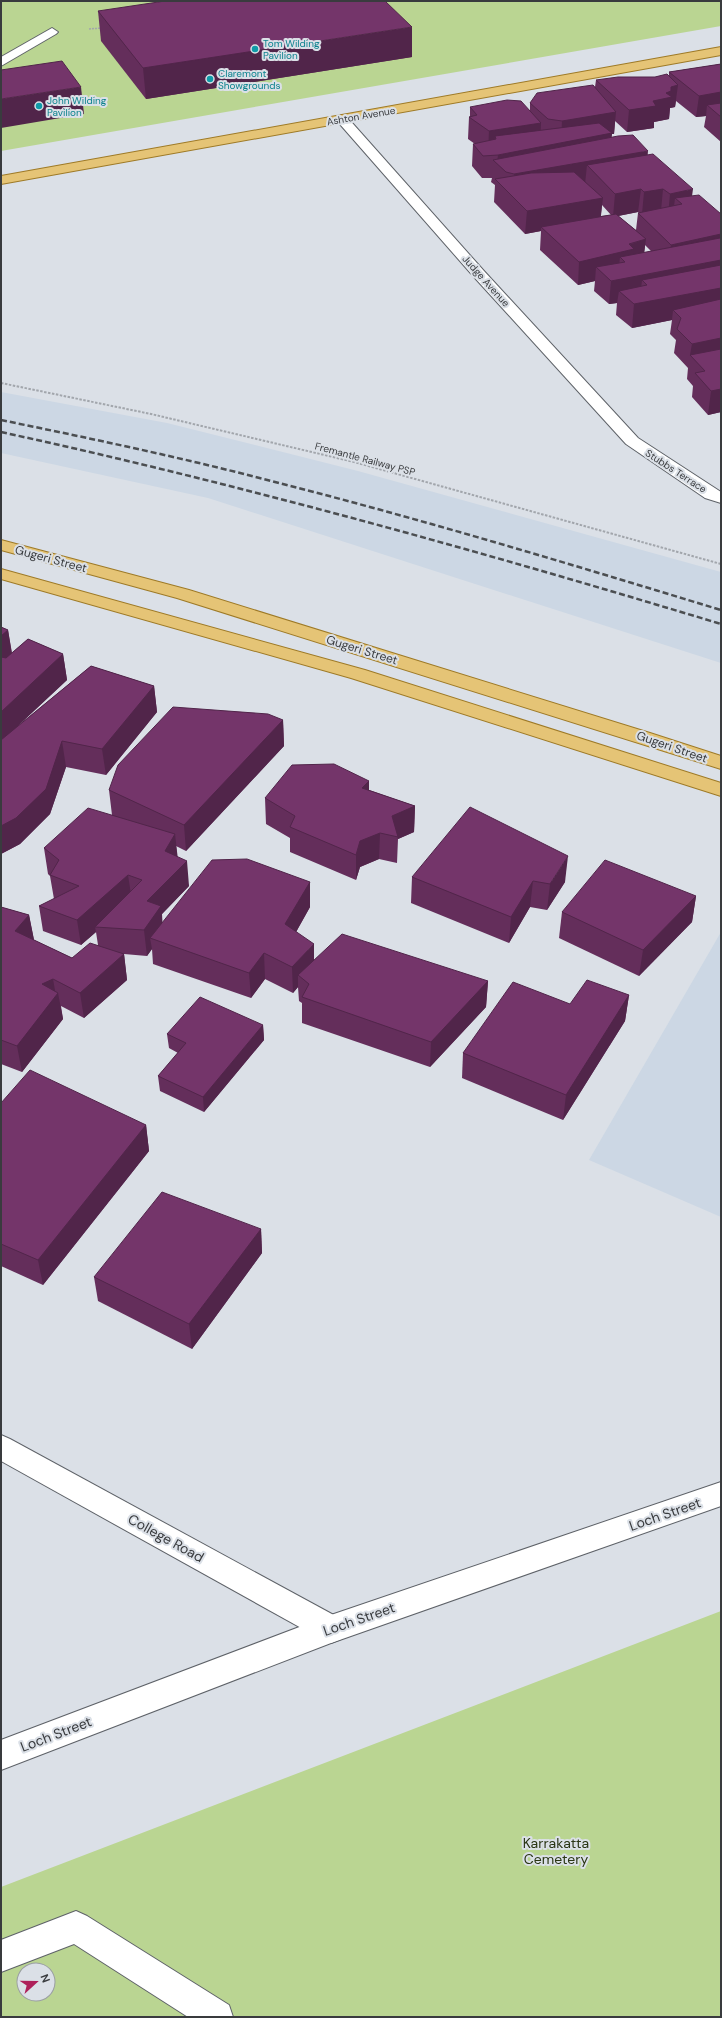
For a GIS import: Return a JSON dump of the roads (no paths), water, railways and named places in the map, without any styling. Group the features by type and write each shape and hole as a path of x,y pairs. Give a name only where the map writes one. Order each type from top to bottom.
{"main road":[{"name":"Ashton Avenue","path":"1,180 721,51"},
{"name":"Gugeri Street","path":"1,545 183,594 643,737 721,763"},
{"name":"Gugeri Street","path":"1,574 358,674 721,790"}],"street":[{"path":"1,62 52,32"},
{"name":"Judge Avenue","path":"342,119 474,268 632,442"},
{"name":"Stubbs Terrace","path":"632,442 711,494 721,498"},
{"name":"College Road","path":"1,1447 331,1628"},
{"name":"Loch Street","path":"1,1755 331,1628 721,1494"},
{"path":"1,1956 76,1927 216,2017"}],"railway":[{"path":"1,420 241,473 499,543 721,610"},
{"path":"1,432 183,474 273,497 542,571 721,624"}],"place":[{"name":"Tom Wilding Pavilion","path":"255,49"},
{"name":"Claremont Showgrounds","path":"210,79"},
{"name":"John Wilding Pavilion","path":"39,106"}],"park label":[{"name":"Karrakatta Cemetery","path":"556,1852"}]}
